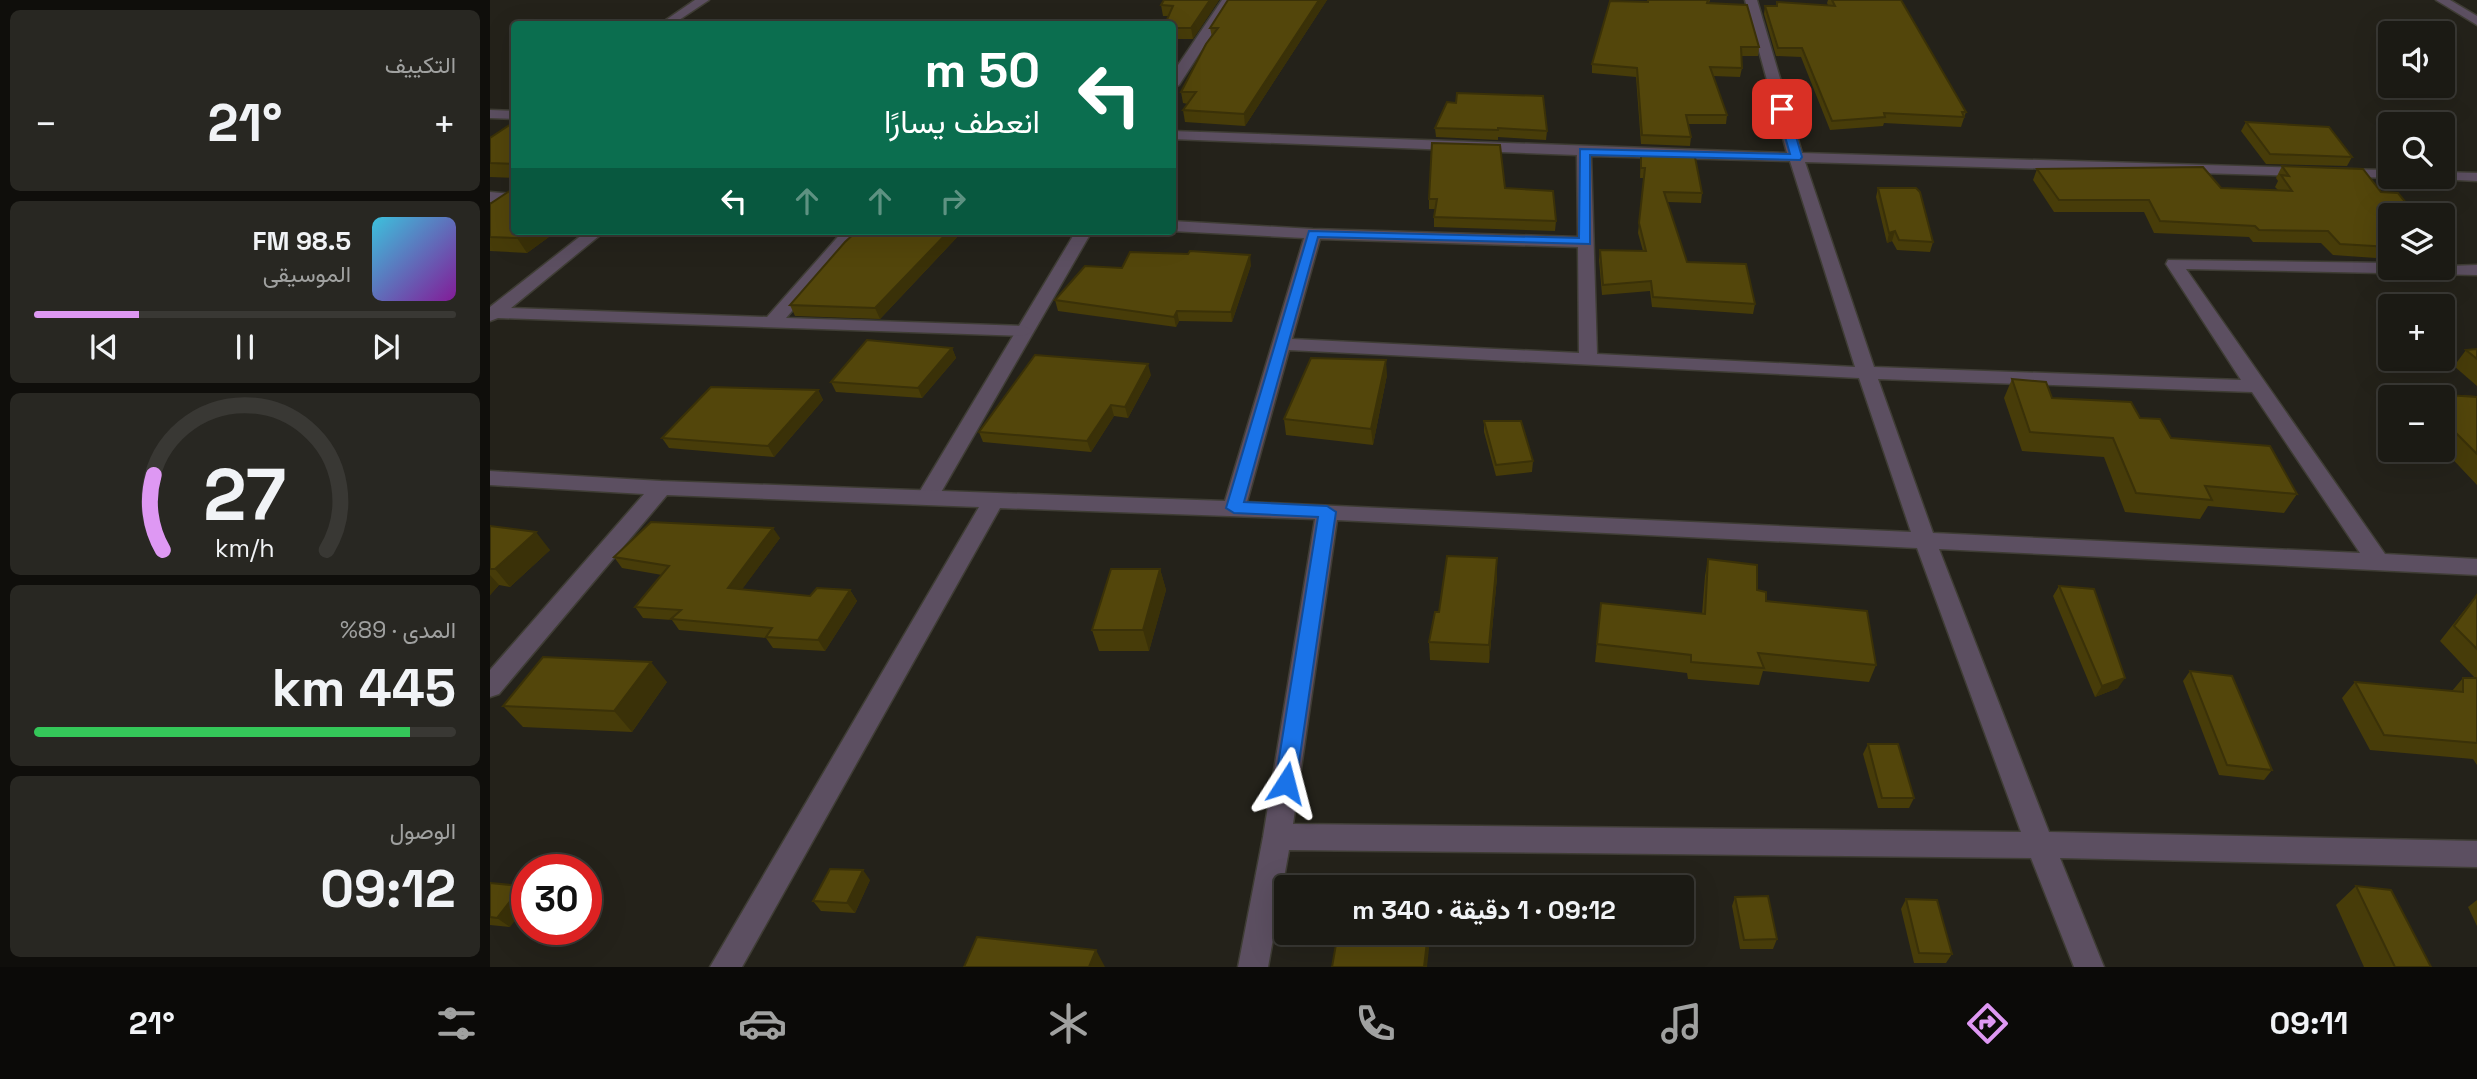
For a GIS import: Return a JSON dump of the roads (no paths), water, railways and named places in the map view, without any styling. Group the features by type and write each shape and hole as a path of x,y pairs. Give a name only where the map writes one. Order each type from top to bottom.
{"street":[{"path":"671,21 703,0"},
{"path":"1176,79 1228,0"},
{"path":"1751,0 1796,157 1926,542 2039,845 2089,967"},
{"path":"2442,0 2477,21"},
{"path":"490,114 511,115"},
{"path":"1176,135 1584,152 2378,174"},
{"path":"1584,152 1588,359"},
{"path":"2455,176 2477,177"},
{"path":"490,197 511,198"},
{"path":"1176,226 1313,234 1586,242"},
{"path":"1234,508 1313,234"},
{"path":"492,314 592,235"},
{"path":"773,321 848,235"},
{"path":"928,496 1082,235"},
{"path":"1281,344 1869,373 2255,386 2174,264"},
{"path":"2174,264 2477,270"},
{"path":"2174,264 2378,562"},
{"path":"492,314 1024,331"},
{"path":"490,478 661,488 1327,512 2477,567"},
{"path":"490,687 661,488"},
{"path":"725,967 995,498"},
{"path":"1253,967 1277,837 1327,512"},
{"path":"1277,837 2039,845 2477,854"}]}
